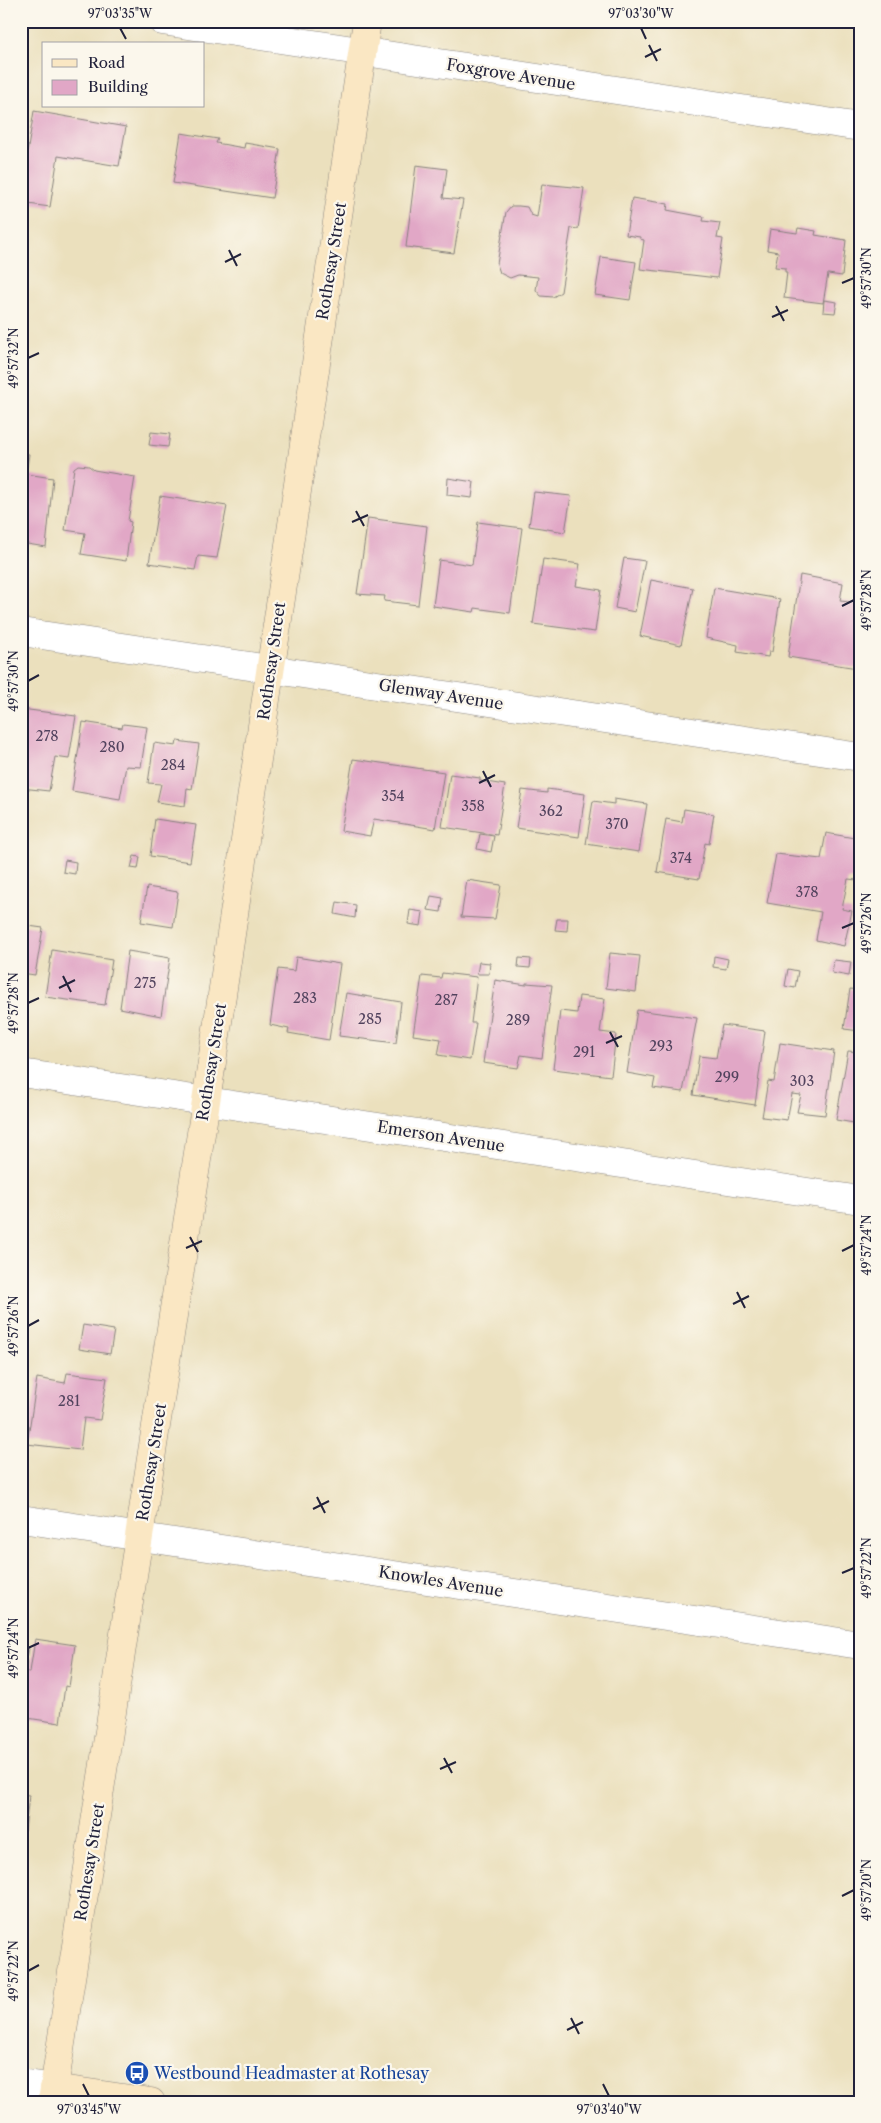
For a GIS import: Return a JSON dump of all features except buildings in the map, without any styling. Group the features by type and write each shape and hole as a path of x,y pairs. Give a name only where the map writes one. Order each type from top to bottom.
{"street":[{"name":"Foxgrove Avenue","path":"162,21 860,127"},
{"name":"Rothesay Street","path":"53,2095 368,21"},
{"name":"Glenway Avenue","path":"21,632 860,757"},
{"name":"Emerson Avenue","path":"21,1073 860,1200"},
{"name":"Knowles Avenue","path":"21,1518 860,1645"},
{"path":"21,2083 53,2095 151,2102"}],"place":[{"name":"Westbound Headmaster at Rothesay","path":"137,2073"}]}
